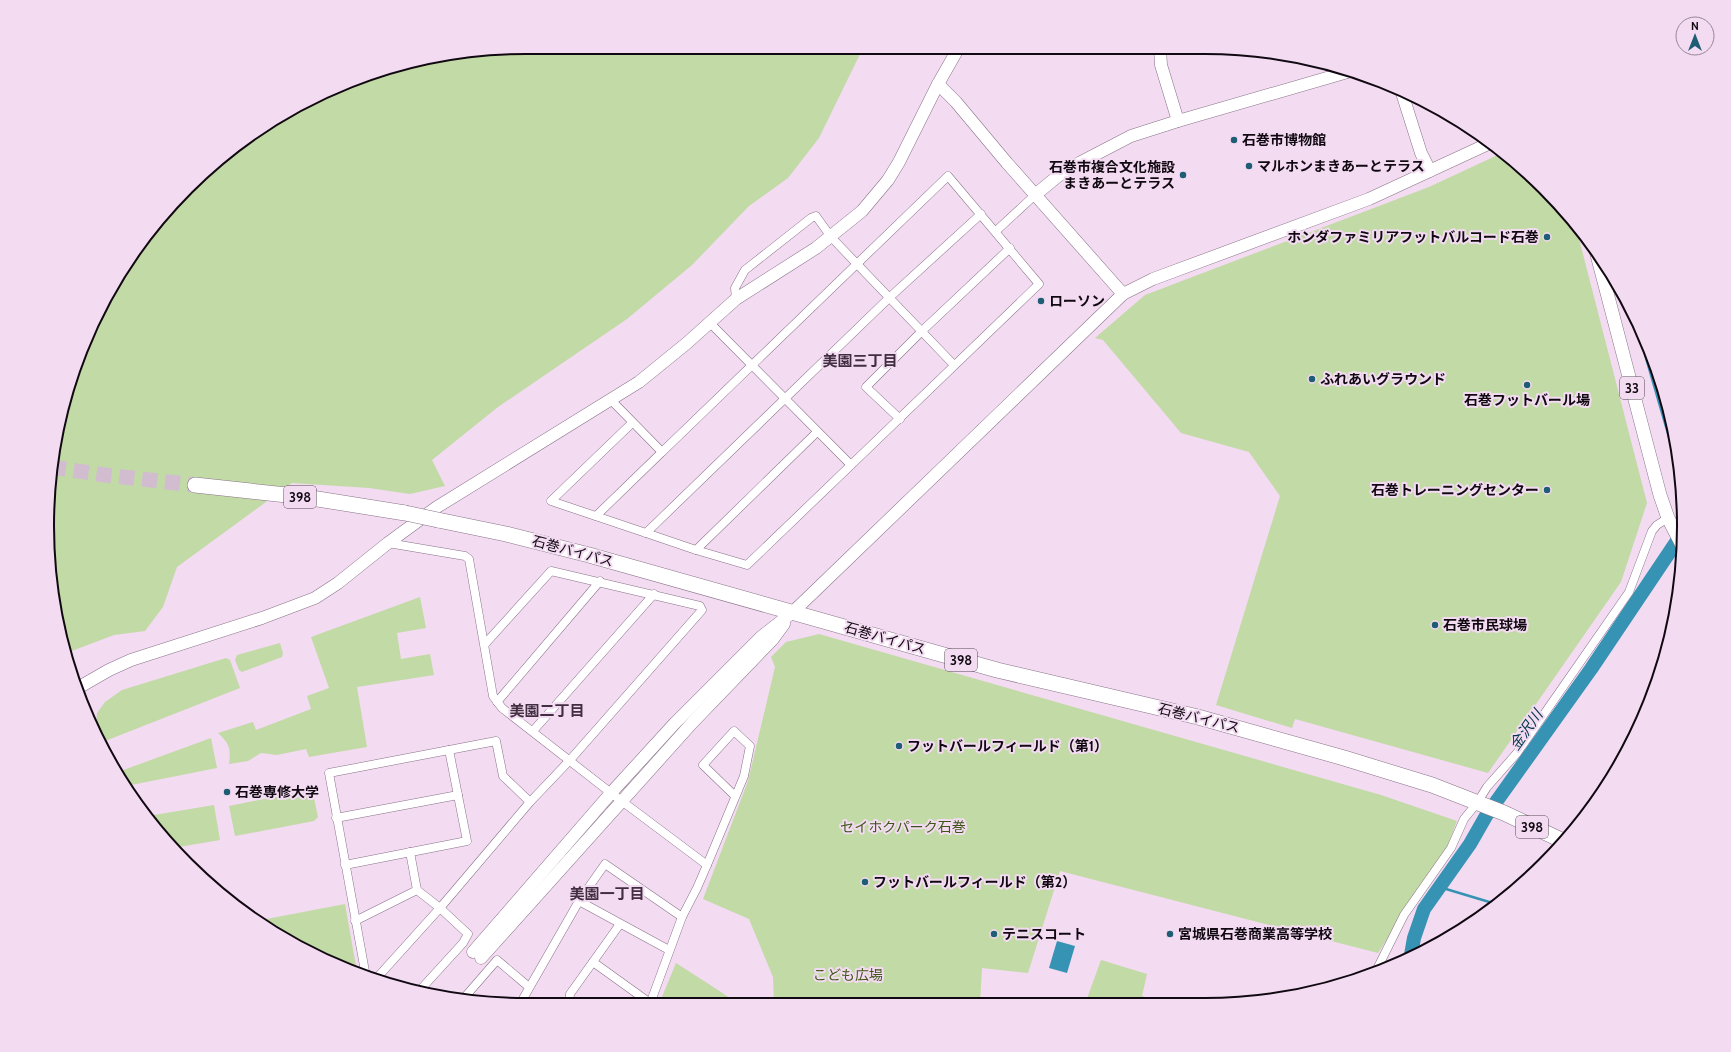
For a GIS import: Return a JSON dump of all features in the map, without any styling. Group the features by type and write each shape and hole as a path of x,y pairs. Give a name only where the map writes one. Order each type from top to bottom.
{"highway":[{"name":"石巻バイパス","path":"195,485 305,497 405,513 506,534 589,555 996,670 1198,717 1403,775 1480,801 1558,839"}],"main road":[{"name":"33","path":"1601,270 1653,469 1670,521 1677,534"}],"street":[{"path":"950,54 950,63"},
{"path":"82,686 109,670 131,660 262,618 315,598 338,583 388,543 437,507 611,400 663,363 736,299 831,237 862,211 888,180 899,162 938,84 955,54"},
{"path":"1160,54 1161,65 1178,121"},
{"path":"996,231 1058,176 1106,148 1131,136 1340,74"},
{"path":"938,84 956,102 1035,195 1123,294"},
{"path":"1404,98 1421,153 1430,171"},
{"path":"477,955 611,793 675,723 761,637 793,612 1123,294 1153,278 1361,201 1484,146"},
{"path":"596,516 948,176 1040,284 747,565 696,550 551,501 632,423"},
{"path":"646,533 890,297 981,214"},
{"path":"736,299 735,288 745,270 811,218 816,216 831,237 858,263 954,365"},
{"path":"900,418 866,387 922,331 1010,248"},
{"path":"710,323 851,465"},
{"path":"611,400 662,452"},
{"path":"696,550 817,432"},
{"path":"1379,965 1404,915 1448,853 1464,819 1480,801 1487,787 1517,753 1629,592 1652,531 1657,525 1670,521"},
{"path":"388,543 465,556 470,559 494,696 497,702 502,708 611,793 707,865"},
{"path":"380,975 440,908 530,802 570,760 702,610 700,606 654,594 551,571 485,644"},
{"path":"497,702 600,581"},
{"path":"533,731 654,594"},
{"path":"477,955 622,801 692,723 773,639 793,612"},
{"path":"652,998 682,917 697,888 744,776 750,746 734,731 703,765 735,796"},
{"path":"365,969 329,773 496,741 503,776 530,802"},
{"path":"345,865 467,841 449,750"},
{"path":"336,818 458,795"},
{"path":"410,852 417,890 440,908 468,934 463,943 424,987"},
{"path":"523,998 579,902 605,864 682,917"},
{"path":"355,921 417,890"},
{"path":"579,902 669,950"},
{"path":"570,998 570,994 620,924"},
{"path":"463,943 491,967"},
{"path":"467,994 497,960 529,987"},
{"path":"593,962 643,998"}],"green space":[{"path":"526,54 860,54 819,138 788,178 749,206 692,265 627,319 498,407 432,460 445,486 410,494 369,488 292,483 177,567 163,607 145,631 114,635 71,651 63,618 55,557 55,495 58,464 70,404 90,345 117,290 134,264 171,215 192,192 239,152 290,117 345,90 404,70 464,58"},
{"path":"1496,156 1539,192 1579,239 1647,503 1621,582 1488,773 1295,719 1292,728 1216,705 1280,496 1249,452 1181,433 1103,340 1095,338 1145,295 1429,187"},
{"path":"420,597 426,628 397,633 401,659 430,654 434,675 357,687 367,747 309,757 306,749 277,755 261,753 248,761 229,764 229,747 218,733 253,722 256,730 311,709 307,696 329,688 311,637"},
{"name":"セイホクパーク石巻","path":"819,634 1381,795 1457,821 1448,845 1378,953 1060,871 1028,973 982,968 980,998 774,998 773,977 749,919 703,899 748,781 775,667 771,657 786,642"},
{"path":"280,643 283,653 282,657 242,672 239,670 235,660 237,655"},
{"path":"226,658 230,660 240,688 106,741 96,720 97,713 105,702 122,690"},
{"path":"211,738 217,768 132,785 122,770"},
{"path":"312,789 318,817 314,821 235,836 229,806"},
{"path":"214,805 220,840 180,847 154,815"},
{"path":"345,904 356,966 290,935 266,919"},
{"path":"1101,960 1147,974 1142,996 1148,998 1087,998"},
{"path":"676,963 730,998 661,998"}],"water":[{"path":"1057,941 1075,946 1067,973 1049,968"}],"waterway":[{"name":"金沢川","path":"1412,950 1414,938 1424,909 1470,844 1486,816 1591,669 1676,542"},
{"path":"1441,886 1446,889 1489,902"}],"tunnel":[{"path":"58,468 195,485"}],"place":[{"name":"石巻市博物館","path":"1234,140"},
{"name":"マルホンまきあーとテラス","path":"1249,166"},
{"name":"石巻市複合文化施設 まきあーとテラス","path":"1183,175"},
{"name":"ホンダファミリアフットバルコード石巻","path":"1547,237"},
{"name":"ローソン","path":"1041,301"},
{"name":"ふれあいグラウンド","path":"1312,379"},
{"name":"石巻フットバール場","path":"1527,385"},
{"name":"石巻トレーニングセンター","path":"1547,490"},
{"name":"石巻市民球場","path":"1435,625"},
{"name":"フットバールフィールド（第1）","path":"899,746"},
{"name":"石巻専修大学","path":"227,792"},
{"name":"フットバールフィールド（第2）","path":"865,882"},
{"name":"テニスコート","path":"994,934"},
{"name":"宮城県石巻商業高等学校","path":"1170,934"}],"district":[{"name":"美園三丁目","path":"860,361"},
{"name":"美園二丁目","path":"547,711"},
{"name":"美園一丁目","path":"607,894"}],"park label":[{"name":"こども広場","path":"848,975"}]}
